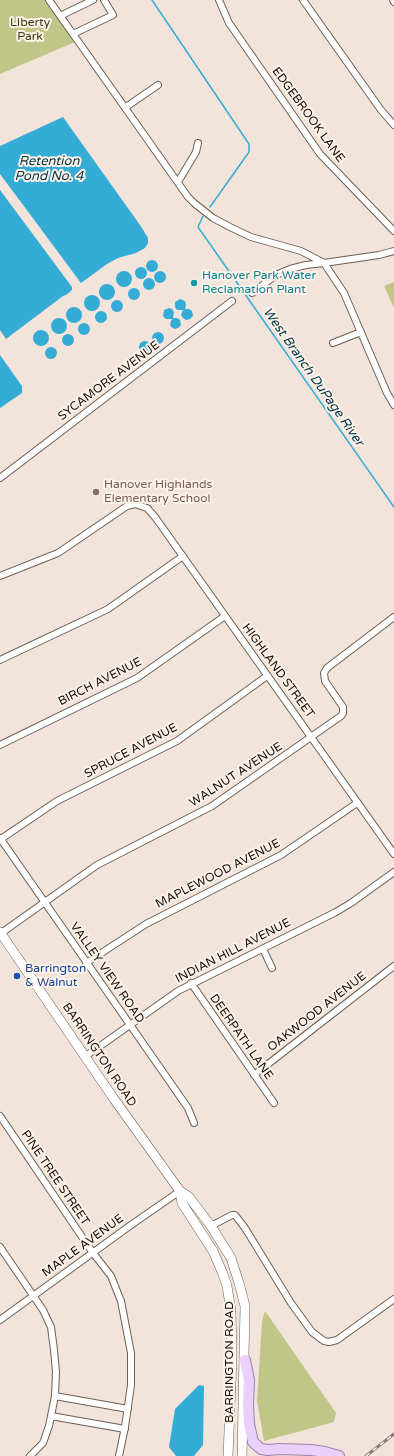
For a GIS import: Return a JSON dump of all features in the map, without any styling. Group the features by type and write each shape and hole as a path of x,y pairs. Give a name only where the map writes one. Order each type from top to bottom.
{"highway":[{"path":"244,1360 250,1380 248,1404 249,1424 253,1442 261,1449 311,1450 340,1456"}],"main road":[{"name":"BARRINGTON ROAD","path":"0,933 86,1056 118,1105 180,1191 189,1196 211,1226 231,1258 245,1306 242,1456"},
{"name":"BARRINGTON ROAD","path":"180,1191 182,1203 213,1251 227,1286 231,1311 232,1358 228,1456"}],"street":[{"path":"50,0 188,197 198,207 230,228 251,237 301,251 324,263 344,293 387,393 394,405"},
{"path":"60,16 94,0"},
{"path":"73,34 113,15 104,0"},
{"name":"EDGEBROOK LANE","path":"219,0 229,23 320,154 394,231"},
{"path":"303,0 381,110 394,125"},
{"path":"126,107 158,86"},
{"path":"178,182 196,152 198,142"},
{"path":"252,293 276,275 290,269 306,265 379,255 394,251"},
{"name":"SYCAMORE AVENUE","path":"0,478 232,301"},
{"path":"333,343 361,332"},
{"name":"HIGHLAND STREET","path":"0,575 58,553 127,506 135,504 147,508 155,516 394,854"},
{"path":"0,660 108,609 183,556"},
{"name":"BIRCH AVENUE","path":"0,745 137,678 225,616"},
{"name":"WALNUT AVENUE","path":"0,933 97,865 212,806 312,738 343,714 343,707 325,681 323,675 325,671 394,617"},
{"name":"SPRUCE AVENUE","path":"0,838 57,801 177,741 267,676"},
{"name":"MAPLEWOOD AVENUE","path":"86,963 146,924 281,855 357,803"},
{"name":"VALLEY VIEW ROAD","path":"0,838 188,1108 194,1123"},
{"name":"INDIAN HILL AVENUE","path":"86,1056 178,990 336,912 394,872"},
{"path":"263,949 272,968"},
{"name":"OAKWOOD AVENUE","path":"254,1075 394,966"},
{"name":"DEERPATH LANE","path":"191,983 274,1103"},
{"name":"PINE TREE STREET","path":"0,1116 93,1253 111,1276 121,1301 131,1354 131,1385 125,1429 119,1456"},
{"name":"MAPLE AVENUE","path":"0,1320 180,1191"},
{"path":"211,1226 232,1215 235,1215 291,1303 312,1332 324,1341 329,1342 337,1340 394,1299"},
{"path":"0,1247 43,1310 51,1327 56,1372 55,1396 43,1443 30,1456"},
{"path":"55,1396 128,1409"},
{"path":"51,1416 125,1429"}],"green space":[{"name":"LIberty Park","path":"0,0 45,0 75,42 0,74"},
{"path":"394,282 394,308 384,286"},
{"path":"265,1311 336,1413 334,1422 264,1441 257,1401 262,1321"}],"water":[{"name":"Retention Pond No. 4","path":"63,117 148,238 148,243 145,248 136,253 118,258 107,264 81,283 0,174 0,146"},
{"path":"0,190 72,287 72,290 66,295 6,339 0,330"},
{"path":"152,260 156,262 158,266 156,270 152,272 148,270 146,266 148,262"},
{"path":"141,267 145,269 147,273 145,277 141,279 137,277 135,273 137,269"},
{"path":"121,271 127,271 132,276 130,285 127,287 121,287 116,282 116,276"},
{"path":"160,271 164,273 166,277 164,281 160,283 156,281 154,277 156,273"},
{"path":"149,278 153,280 155,284 153,288 149,290 145,288 143,284 145,280"},
{"path":"104,284 110,284 115,289 113,298 110,300 104,300 99,295 99,289"},
{"path":"134,288 138,290 140,294 138,298 134,300 130,298 128,294 130,290"},
{"path":"89,295 95,295 100,300 98,309 95,311 89,311 84,306 84,300"},
{"path":"180,299 185,301 185,309 192,311 193,316 190,319 186,320 183,318 181,315 183,310 177,310 175,307 175,302"},
{"path":"117,300 121,302 123,306 121,310 117,312 113,310 111,306 113,302"},
{"path":"71,307 77,307 82,312 80,321 77,323 71,323 66,318 66,312"},
{"path":"169,308 174,312 173,318 180,320 181,325 178,328 175,329 171,327 170,324 172,319 166,319 163,316 164,310"},
{"path":"101,311 105,313 107,317 105,321 101,323 97,321 95,317 97,313"},
{"path":"56,318 62,318 67,323 65,332 62,334 56,334 51,329 51,323"},
{"path":"84,323 88,325 90,329 88,333 84,335 80,333 78,329 80,325"},
{"path":"38,330 44,330 49,335 47,344 44,346 38,346 33,341 33,335"},
{"path":"158,332 162,334 164,338 162,342 158,344 154,342 152,338 154,334"},
{"path":"68,334 72,336 74,340 72,344 68,346 64,344 62,340 64,336"},
{"path":"145,341 149,343 151,347 149,351 145,353 141,351 139,347 141,343"},
{"path":"51,347 55,349 57,353 55,357 51,359 47,357 45,353 47,349"},
{"path":"0,355 22,386 22,393 0,408"},
{"path":"199,1385 204,1386 203,1445 194,1456 176,1456 169,1447 175,1409"}],"waterway":[{"name":"West Branch DuPage River","path":"152,0 249,144 249,152 210,207"},
{"name":"West Branch DuPage River","path":"203,216 198,227 394,507"}],"railway":[{"path":"366,1456 394,1434"}],"place":[{"name":"Hanover Park Water Reclamation Plant","path":"194,283"},
{"name":"Hanover Highlands Elementary School","path":"96,492"},
{"name":"Barrington & Walnut","path":"17,976"}]}
